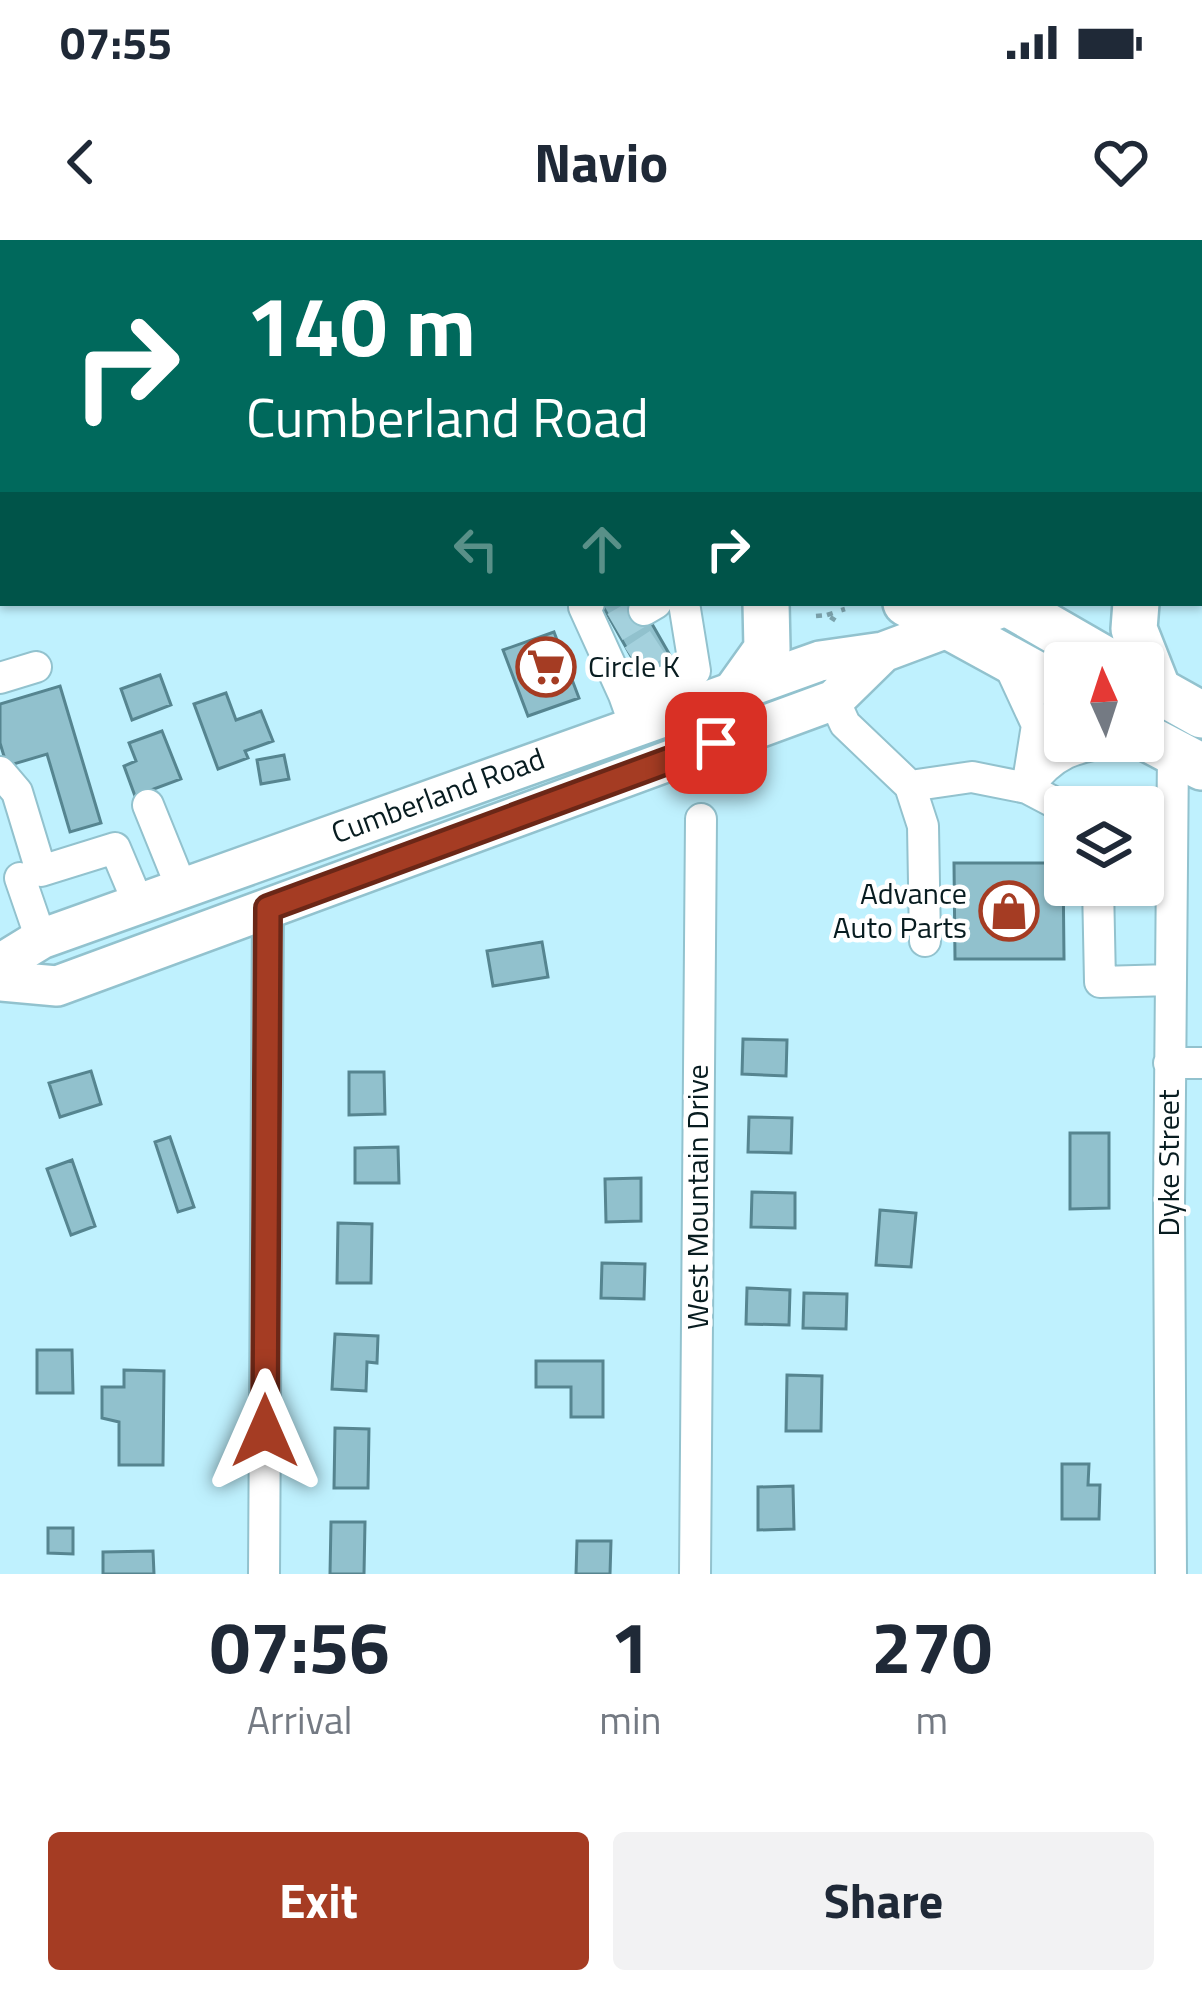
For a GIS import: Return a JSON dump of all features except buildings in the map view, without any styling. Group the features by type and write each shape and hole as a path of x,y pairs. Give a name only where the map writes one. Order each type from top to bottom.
{"highway":[{"path":"736,691 766,649 766,606"},
{"path":"912,606 1044,679"},
{"path":"1013,606 1075,642"},
{"path":"1136,606 1138,642"},
{"path":"1164,694 1202,715"}],"main road":[{"name":"Cumberland Road","path":"0,964 41,938 182,889 626,688 736,691 820,661 883,652 1005,606"},
{"name":"Cumberland Road","path":"0,981 57,986 834,700 883,652"}],"street":[{"path":"586,606 606,632 626,688 695,671 678,623"},
{"path":"1005,656 1037,725 1028,788"},
{"path":"0,678 36,667"},
{"path":"834,700 845,724 910,786 923,826 925,940"},
{"path":"1028,788 1049,762"},
{"name":"Dyke Street","path":"1163,762 1187,948 1171,980 1171,1574"},
{"path":"0,772 17,792 20,878 41,938"},
{"path":"910,786 972,777 1028,788 1044,797"},
{"path":"148,805 182,889"},
{"name":"West Mountain Drive","path":"695,1574 701,819"},
{"path":"20,878 116,848 139,904"},
{"path":"1098,906 1100,982 1171,980"},
{"path":"264,1574 268,908"},
{"path":"1169,1063 1202,1063"}],"path":[{"path":"816,616 844,609"},
{"path":"827,615 845,627"}],"tunnel":[{"path":"615,627 644,610"},
{"path":"633,660 662,641"}],"place":[{"name":"Circle K","path":"546,667"},
{"name":"Advance Auto Parts","path":"1009,911"}],"route":[{"path":"265,1431 268,908 716,743"}]}
